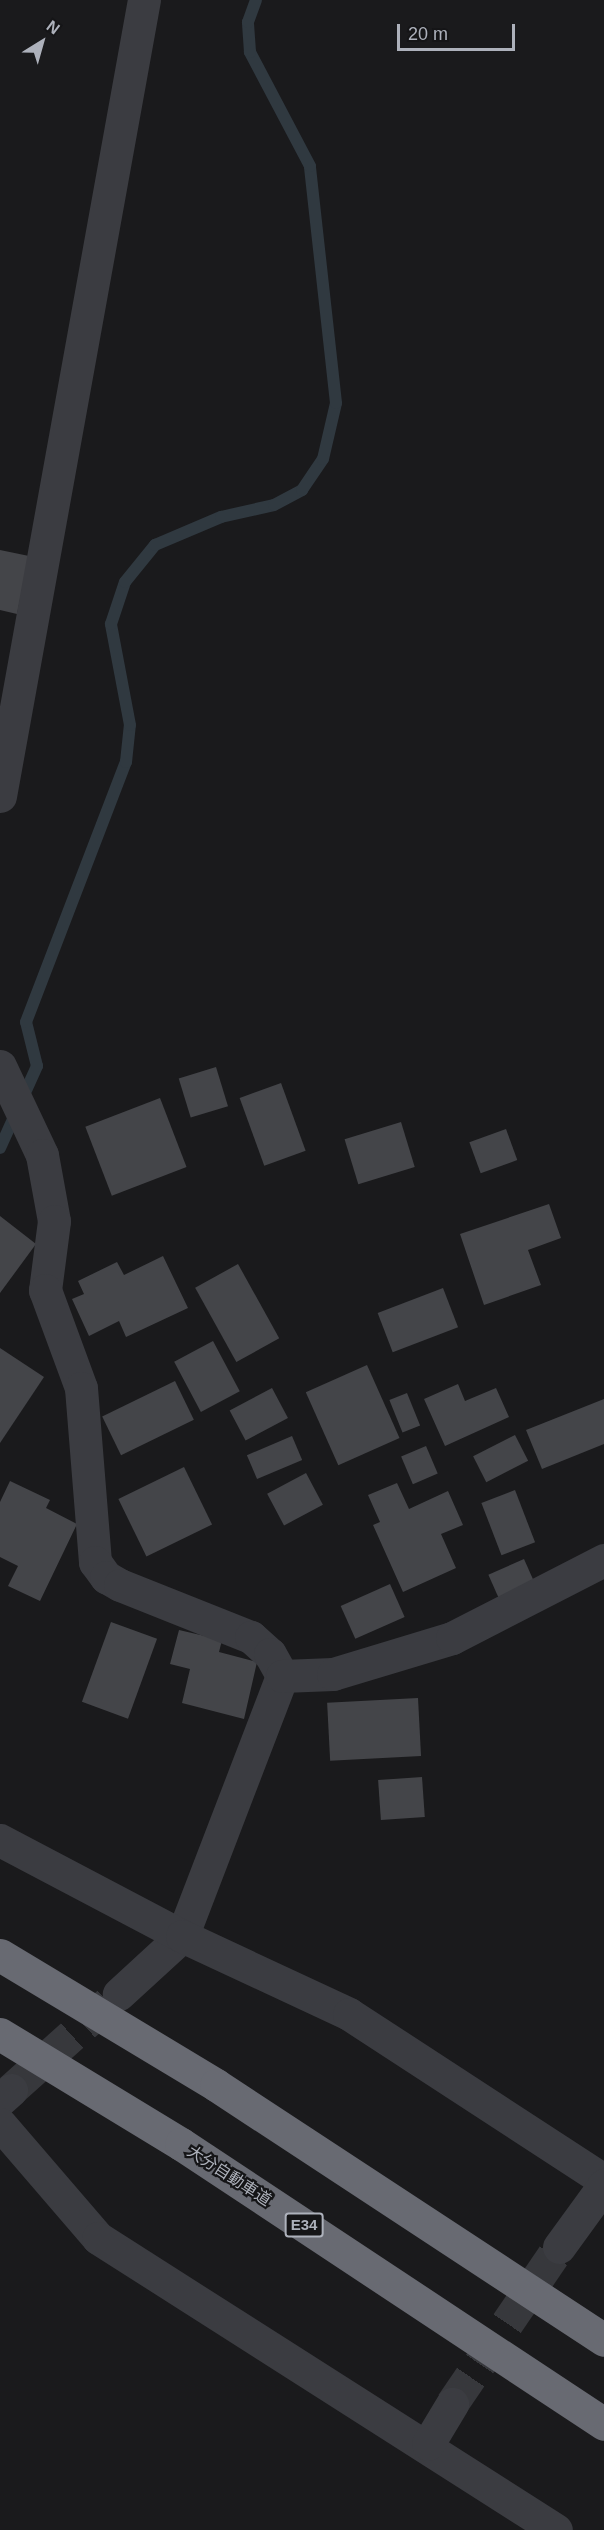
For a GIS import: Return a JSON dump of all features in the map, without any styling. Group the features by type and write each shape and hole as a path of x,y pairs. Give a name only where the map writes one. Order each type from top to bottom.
{"highway":[{"path":"0,1955 216,2085 604,2340"},
{"name":"大分自動車道","path":"0,2034 181,2144 604,2424"}],"street":[{"path":"0,796 144,0"},
{"path":"3,1082 42,1155 54,1221 45,1290 81,1388 95,1562 120,1585 251,1637 270,1654 282,1676 182,1936 119,1994"},
{"path":"282,1676 333,1674 442,1642 604,1560"},
{"path":"0,1840 182,1936 349,2014 604,2182 559,2247"},
{"path":"0,2124 98,2238 428,2444 556,2530"},
{"path":"428,2444 452,2404"}],"building":[{"path":"0,550 29,556 17,614 0,610"},
{"path":"216,1067 228,1106 191,1118 179,1078"},
{"path":"281,1083 306,1151 264,1166 240,1098"},
{"path":"160,1098 187,1167 112,1196 85,1127"},
{"path":"401,1122 415,1167 358,1184 345,1139"},
{"path":"506,1129 517,1160 481,1173 469,1142"},
{"path":"549,1204 561,1238 528,1250 541,1285 484,1305 460,1234"},
{"path":"0,1216 36,1244 0,1293"},
{"path":"163,1256 188,1308 126,1337 119,1321 89,1336 72,1299 84,1294 78,1281 117,1262 124,1275"},
{"path":"238,1264 279,1338 236,1362 195,1288"},
{"path":"443,1288 458,1327 393,1352 378,1313"},
{"path":"213,1341 240,1391 201,1412 174,1362"},
{"path":"0,1348 44,1377 0,1443"},
{"path":"367,1365 400,1438 338,1465 306,1392"},
{"path":"175,1381 194,1420 121,1455 102,1417"},
{"path":"458,1384 465,1401 496,1388 509,1417 445,1446 424,1399"},
{"path":"272,1388 288,1418 246,1441 230,1411"},
{"path":"407,1393 420,1425 402,1433 389,1400"},
{"path":"604,1399 604,1444 542,1469 526,1430"},
{"path":"515,1435 528,1461 486,1482 473,1456"},
{"path":"292,1436 302,1460 257,1479 247,1455"},
{"path":"426,1446 438,1474 413,1484 401,1457"},
{"path":"184,1467 212,1525 146,1557 118,1499"},
{"path":"306,1473 323,1505 284,1525 267,1494"},
{"path":"10,1481 50,1500 46,1508 77,1524 40,1601 8,1586 18,1566 0,1557 0,1502"},
{"path":"397,1483 409,1509 448,1491 463,1525 441,1534 456,1568 403,1592 373,1525 380,1522 368,1495"},
{"path":"515,1490 535,1542 501,1555 481,1503"},
{"path":"524,1559 536,1586 501,1602 488,1575"},
{"path":"390,1584 405,1617 355,1639 341,1606"},
{"path":"111,1622 157,1639 128,1719 82,1702"},
{"path":"179,1630 222,1640 219,1652 257,1662 244,1719 182,1703 190,1669 170,1664"},
{"path":"418,1698 421,1756 330,1761 327,1703"},
{"path":"422,1777 425,1817 381,1820 378,1780"}],"waterway":[{"path":"0,1148 37,1066 26,1022 126,762 130,725 111,624 125,582 155,545 221,517 274,505 302,490 323,459 336,403 310,166 250,52 248,22 256,0"}],"tunnel":[{"path":"11,2090 117,1995"},
{"path":"452,2404 559,2247"}]}
